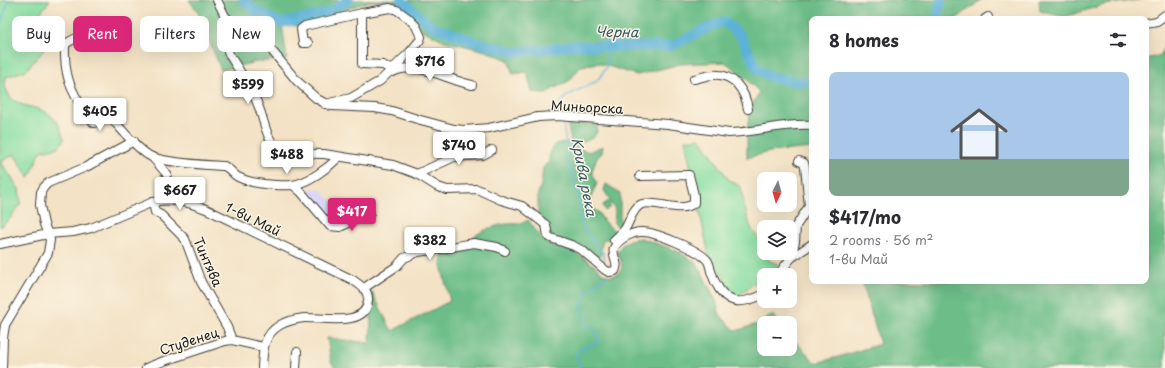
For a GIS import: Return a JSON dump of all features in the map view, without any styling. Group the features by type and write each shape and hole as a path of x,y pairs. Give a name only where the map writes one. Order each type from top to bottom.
{"street":[{"name":"Миньорска","path":"217,0 225,16 236,26 263,40 297,81 317,99 325,104 337,107 375,108 392,111 416,119 454,129 464,130 488,128 538,117 561,116 668,124 729,133 739,133 789,124 809,125"},
{"path":"308,43 303,43 301,29 305,26 390,8 397,10 408,18 416,26 421,37 420,40 389,72 370,88 351,98 325,104"},
{"path":"362,13 361,63 383,65 389,72"},
{"path":"1149,22 1157,20 1165,15"},
{"path":"73,39 65,44 68,81 74,96 94,123 109,116"},
{"path":"228,52 256,100 262,114 269,140 279,153 314,153 393,165 417,174 438,187 447,190 477,189 501,200 522,206 546,225 548,236 554,240 574,246 583,251 609,272 615,271 618,265 611,248 612,243 626,228 634,211 639,206 646,204 686,207 694,203 694,195 689,175 640,176"},
{"path":"389,72 407,68 438,74 472,85"},
{"path":"694,79 711,75 720,75 732,79 746,98 748,109"},
{"path":"86,112 100,105 109,116 147,154 153,158 167,174"},
{"path":"2,368 5,325 48,253 50,240 40,205 41,192 48,183 86,167 134,141"},
{"path":"417,174 454,157 483,155 492,150"},
{"path":"153,158 167,161 224,166 228,168 231,173 246,181 293,185 309,179 323,171 339,157"},
{"path":"797,224 809,206 805,167 804,163 799,161"},
{"path":"293,185 301,192 330,226 340,227 370,213"},
{"name":"1-ви Май","path":"0,244 48,234 73,232 91,228 153,202 176,200 188,202 206,209 353,280 364,288"},
{"name":"Тинтява","path":"153,202 155,212 161,215 185,239 190,248 195,270 227,327 232,340"},
{"path":"614,253 615,246 628,236 643,232 653,234 672,240 693,250 707,259 717,286 733,301 757,297"},
{"path":"262,368 263,347 270,334 280,326 290,321 303,318 340,319 354,318 362,314 366,310 368,298 367,292 364,288 397,266 404,258 418,252 474,243 497,247 505,251"},
{"path":"797,254 809,246"},
{"path":"783,268 789,260"},
{"name":"Студенец","path":"146,368 232,340 263,347"},
{"path":"296,368 297,352"}],"shaded area":[{"path":"320,189 333,202 343,216 343,221 330,225 300,191"}],"green space":[{"path":"3,0 50,0 38,16 12,16 12,52 42,52 26,70 6,77 5,87 10,97 17,102 48,113 59,125 64,139 59,147 41,151 29,178 14,154 1,162 19,189 21,203 10,219 0,227 0,2"},
{"path":"189,0 981,0 960,16 809,16 809,148 769,152 747,158 749,112 759,92 740,73 725,62 680,64 637,75 598,63 581,66 569,81 545,93 532,92 527,72 513,74 508,60 486,51 445,41 420,29 398,2 370,1 298,26 282,25 287,59 256,62 221,70 209,40 209,16 200,16"},
{"path":"1039,0 1140,0 1103,5 1067,16 1060,16 1040,11"},
{"path":"1165,44 1165,368 336,368 331,362 327,338 370,343 372,292 392,331 450,301 441,265 443,252 473,246 472,238 488,229 503,225 520,224 528,220 543,240 551,245 574,251 604,274 611,276 618,274 622,268 621,260 617,253 621,246 629,240 641,238 675,250 697,263 716,301 720,315 736,331 757,324 757,356 797,356 797,343 816,363 880,344 863,284 1149,284 1149,58 1161,55"},
{"path":"567,122 597,125 596,134 592,138 577,144 581,149 589,152 603,146 602,153 596,159 592,172 597,183 588,205 599,213 604,222 616,232 620,228 614,223 615,212 612,205 610,203 609,208 605,211 603,205 610,200 604,190 606,184 620,193 620,222 629,226 611,239 605,239 602,242 601,256 594,259 547,236 543,231 543,226 538,214 538,193 541,185 543,168 549,161 550,152 555,144 571,141"},
{"path":"700,138 729,180 741,187 751,228 757,236 757,260 769,260 779,264 774,268 757,268 757,281 735,298 724,291 724,275 711,266 685,140"}],"waterway":[{"path":"0,26 9,0"},
{"name":"Черна","path":"244,0 253,9 280,23 331,12 349,0"},
{"name":"Черна","path":"401,0 432,26 476,42 515,52 574,45 611,47 671,46 724,21 740,35 757,69 771,77 797,82 809,81"},
{"name":"Черна","path":"938,16 941,0"},
{"name":"Крива река","path":"562,114 561,102 568,95 597,81 606,68 608,50 611,47"},
{"name":"Крива река","path":"563,120 568,162 579,198 580,218 585,231 603,253 605,265"},
{"name":"Крива река","path":"581,368 575,353 598,343 597,332 585,322 581,307 587,292 607,275"}]}
